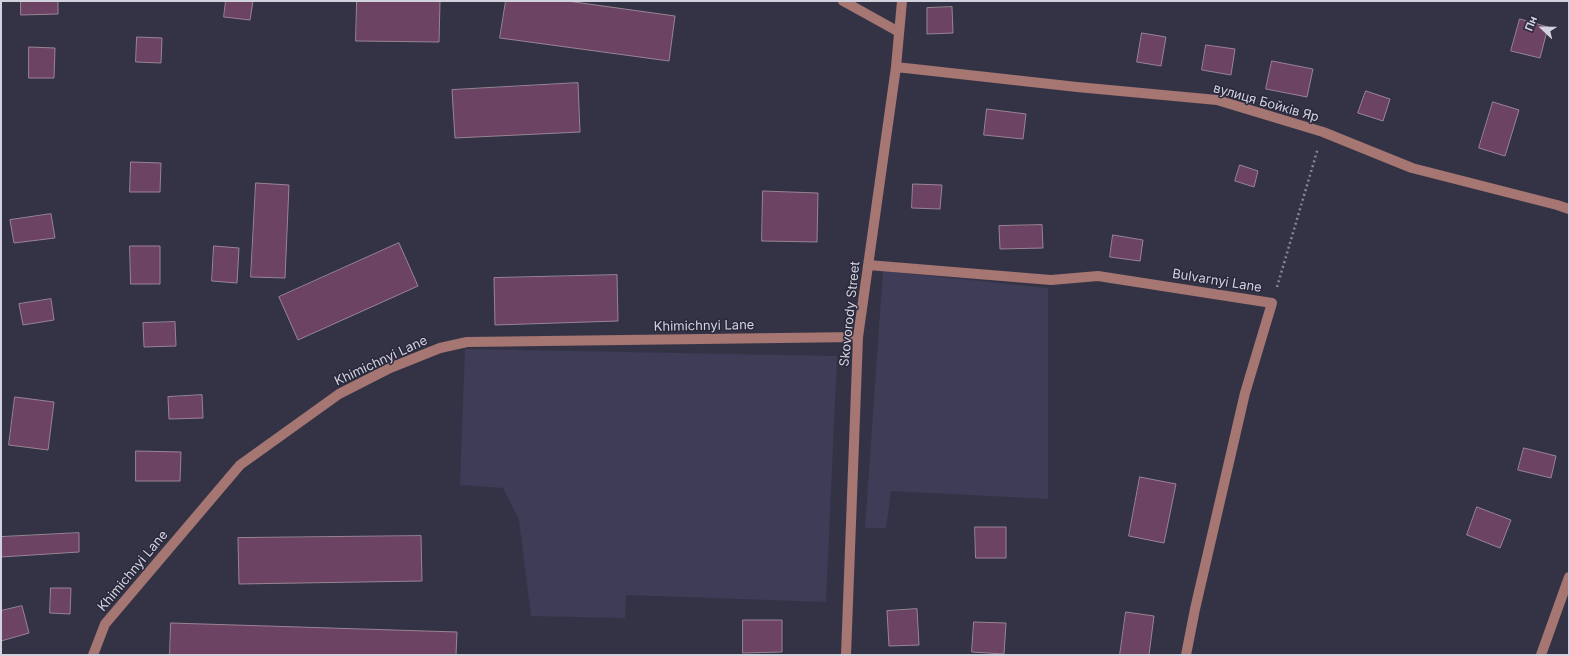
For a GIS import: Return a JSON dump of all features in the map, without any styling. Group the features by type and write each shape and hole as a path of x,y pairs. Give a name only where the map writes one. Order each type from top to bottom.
{"street":[{"path":"843,1 899,32"},
{"name":"Skovorody Street","path":"846,655 858,337 896,67 902,1"},
{"name":"вулиця Бойків Яр","path":"896,67 1077,87 1217,100 1322,132 1412,168 1557,204 1569,209"},
{"name":"Bulvarnyi Lane","path":"868,265 1051,280 1098,276 1272,302 1245,393 1195,609 1186,655"},
{"name":"Khimichnyi Lane","path":"93,655 105,624 240,465 339,394 390,368 440,348 467,342 858,337"},
{"path":"1541,655 1569,577"}],"path":[{"path":"1272,302 1322,132"}],"shaded area":[{"path":"883,271 1048,288 1048,499 891,491 886,528 865,528"},
{"path":"465,349 837,356 826,602 626,595 625,618 531,616 519,520 503,488 460,485"}],"building":[{"path":"21,1 58,1 58,14 21,15"},
{"path":"226,1 253,1 250,20 224,17"},
{"path":"357,1 440,1 439,42 356,41"},
{"path":"506,1 567,1 675,16 669,61 500,38"},
{"path":"952,7 953,33 927,34 927,8"},
{"path":"1520,19 1548,27 1540,58 1511,51"},
{"path":"1142,33 1166,37 1161,66 1137,62"},
{"path":"137,37 162,38 161,63 136,62"},
{"path":"1206,45 1235,49 1231,75 1202,70"},
{"path":"29,47 55,48 54,78 29,78"},
{"path":"1272,61 1313,69 1307,97 1266,89"},
{"path":"578,83 580,132 455,138 452,90"},
{"path":"1366,91 1390,99 1383,121 1358,113"},
{"path":"1493,102 1519,110 1505,156 1479,148"},
{"path":"987,109 1026,114 1023,139 984,135"},
{"path":"131,162 161,163 160,192 130,192"},
{"path":"1240,165 1258,171 1254,187 1235,181"},
{"path":"256,183 289,185 285,278 251,277"},
{"path":"913,184 942,185 940,209 912,208"},
{"path":"763,191 818,193 817,242 762,241"},
{"path":"51,214 55,238 14,243 10,220"},
{"path":"1042,225 1043,248 1000,249 999,226"},
{"path":"1113,235 1143,240 1140,261 1110,257"},
{"path":"399,243 418,286 298,340 279,297"},
{"path":"130,246 160,246 160,284 131,284"},
{"path":"214,246 239,248 237,283 212,281"},
{"path":"617,275 618,321 495,325 494,278"},
{"path":"51,299 54,320 23,325 19,304"},
{"path":"175,322 176,346 144,347 143,323"},
{"path":"202,395 203,418 169,419 168,397"},
{"path":"15,397 54,402 48,450 9,445"},
{"path":"1524,448 1556,456 1551,478 1518,470"},
{"path":"136,451 181,452 180,481 136,481"},
{"path":"1140,477 1176,484 1164,543 1129,536"},
{"path":"1477,507 1511,520 1500,548 1467,535"},
{"path":"975,527 1006,527 1006,558 976,558"},
{"path":"79,533 79,552 1,557 1,537"},
{"path":"421,536 422,581 239,584 238,538"},
{"path":"51,588 71,588 70,614 50,613"},
{"path":"22,606 29,633 1,641 1,611"},
{"path":"917,609 919,645 889,646 887,611"},
{"path":"1126,612 1154,616 1149,655 1120,655"},
{"path":"743,620 782,620 782,652 743,653"},
{"path":"974,622 1006,623 1004,654 972,652"},
{"path":"171,623 457,632 456,655 170,655"}]}
